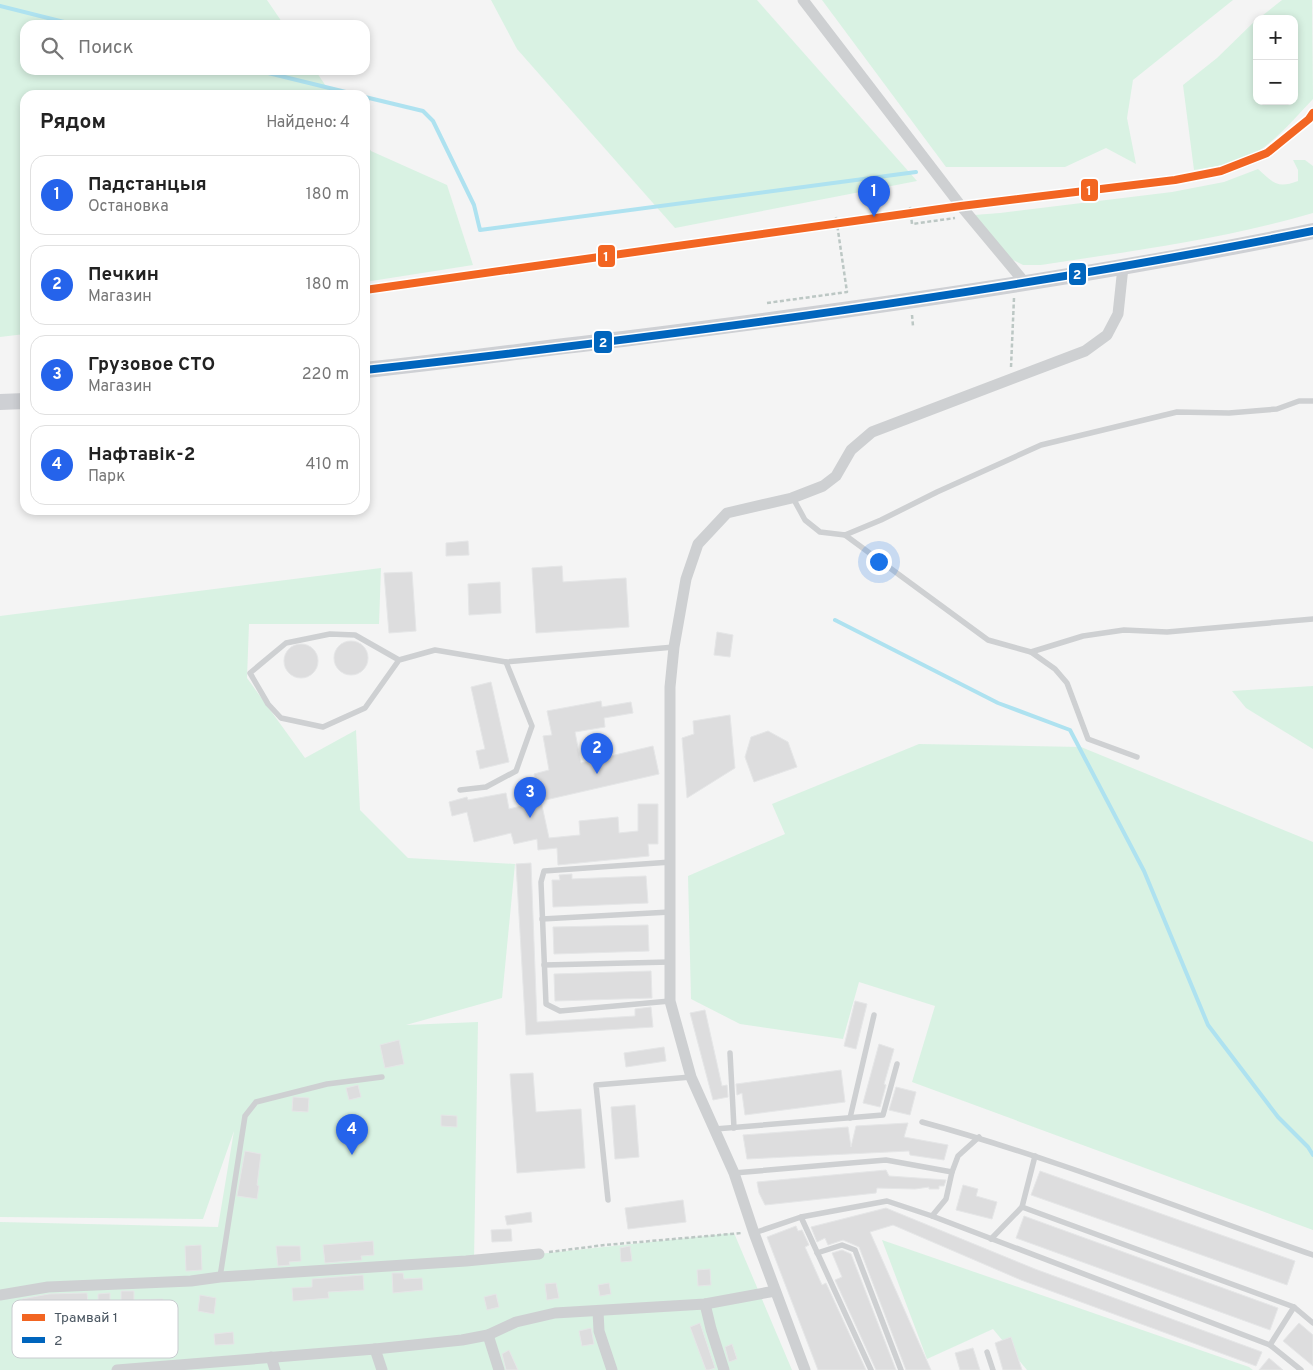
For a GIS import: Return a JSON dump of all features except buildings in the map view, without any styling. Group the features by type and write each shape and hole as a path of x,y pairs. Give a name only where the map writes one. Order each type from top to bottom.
{"main road":[{"path":"370,369 792,318 1123,267 1313,230"},
{"path":"0,402 20,401"}],"street":[{"path":"803,0 1020,284"},
{"path":"805,1370 754,1233 734,1173 692,1077 670,1001 670,687 674,647 686,579 698,544 727,513 792,498 823,486 836,476 851,450 872,432 1086,351 1107,335 1118,314 1123,267"},
{"path":"0,1295 48,1288 191,1281 220,1277 456,1262 539,1254"},
{"path":"117,1370 160,1368 462,1340 488,1334 516,1322 555,1313 705,1304 775,1290"},
{"path":"705,1304 724,1370"},
{"path":"598,1311 598,1330 612,1370"},
{"path":"488,1334 499,1370"},
{"path":"375,1349 382,1370"},
{"path":"271,1357 275,1370"}],"lane":[{"path":"792,498 805,520 820,532 845,534 881,520 937,492 1041,445 1177,412 1229,414 1277,409 1299,401 1313,401"},
{"path":"845,534 988,640 1031,652 1056,669 1067,684 1088,739 1137,758"},
{"path":"1031,652 1083,636 1124,630 1167,632 1313,619"},
{"path":"399,660 355,635 330,634 286,643 250,673 268,704 281,718 323,727 365,708 399,660 435,650 506,662 674,647"},
{"path":"460,790 486,786 516,771 532,726 506,662"},
{"path":"670,862 544,871 541,882 546,1004 560,1011 670,1001"},
{"path":"542,919 670,912"},
{"path":"544,965 670,962"},
{"path":"850,1118 874,1015"},
{"path":"730,1053 734,1128"},
{"path":"715,1129 883,1115 897,1064"},
{"path":"220,1277 245,1116 256,1102 328,1084 382,1077"},
{"path":"608,1200 596,1085 692,1077"},
{"path":"922,1122 979,1137 1035,1156 1313,1256"},
{"path":"932,1216 946,1199 958,1156 979,1137"},
{"path":"991,1239 1022,1207 1035,1156"},
{"path":"734,1173 886,1160 952,1172"},
{"path":"754,1233 801,1217 887,1201 932,1216 1270,1344 1301,1370"},
{"path":"1022,1207 1294,1307 1313,1323"},
{"path":"801,1217 870,1370"},
{"path":"817,1254 842,1245 855,1250 901,1370"},
{"path":"1270,1344 1294,1307"},
{"path":"988,1352 993,1370"}],"path":[{"path":"910,207 912,224 969,216"},
{"path":"767,303 847,292 836,217"},
{"path":"1010,381 1020,284"},
{"path":"539,1254 723,1234 754,1233"}],"green space":[{"path":"0,0 267,0 281,20 20,20 20,75 318,75 329,90 20,90 20,335 0,337"},
{"path":"491,0 757,0 917,181 675,228 517,49"},
{"path":"822,0 1233,0 1133,80 1127,118 1136,164 1106,148 1065,167 946,167"},
{"path":"1282,0 1312,0 1313,99 1282,132 1255,153 1233,162 1194,170 1183,85 1217,58 1253,23 1253,105 1298,105 1298,15 1263,15"},
{"path":"370,150 447,185 473,265 370,281"},
{"path":"1293,160 1305,160 1313,166 1313,213 1246,230 1178,244 1041,265 1023,265 1011,259 974,215 1172,192 1224,182 1258,169 1276,183 1291,183 1298,181 1298,170"},
{"path":"381,568 379,624 249,624 247,678 305,758 356,730 360,810 408,858 515,864 502,998 406,1025 478,1022 474,1261 734,1233 792,1370 0,1370 0,1222 218,1227 234,1131 203,1219 0,1217 0,616"},
{"path":"1313,686 1313,749 1246,708 1232,691"},
{"path":"919,744 1081,747 1313,842 1313,1230 912,1082 935,1006 859,982 843,1039 740,1024 691,999 688,876 785,834 772,804"},
{"path":"882,1240 1249,1367 1253,1370 1027,1370 993,1329 927,1359"}],"waterway":[{"path":"0,6 56,20"},
{"path":"276,75 338,90"},
{"path":"370,98 423,111 433,121 474,205 480,230 916,172"},
{"path":"835,620 998,703 1070,730 1144,871 1208,1025 1278,1117 1308,1147 1313,1155"}],"tram line":[{"name":"1","path":"370,289 961,206 1175,180 1221,171 1267,153 1309,119 1313,113"}],"transit line":[{"name":"2","path":"370,369 484,357 841,311 1077,274 1313,231"}],"place":[{"name":"Падстанцыя","path":"874,217"},
{"name":"Печкин","path":"597,774"},
{"name":"Грузовое СТО","path":"530,818"},
{"name":"Нафтавік-2","path":"352,1155"}]}
